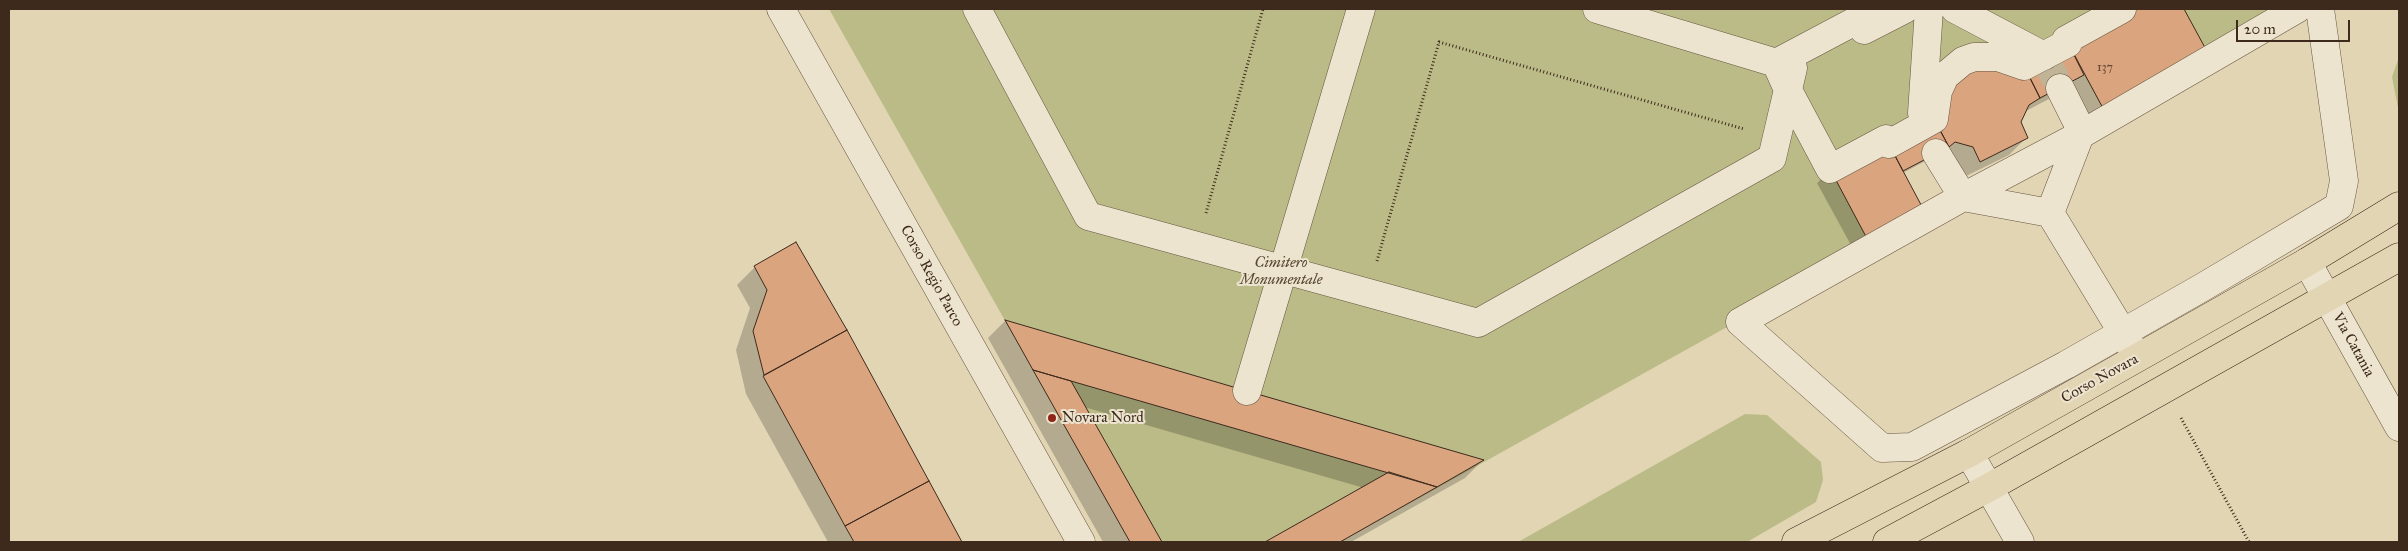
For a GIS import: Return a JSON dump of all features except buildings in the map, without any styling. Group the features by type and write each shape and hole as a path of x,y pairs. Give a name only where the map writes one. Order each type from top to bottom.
{"main road":[{"name":"Corso Novara","path":"1796,542 1969,453 2307,262 2399,206"},
{"path":"1887,542 1988,488 2399,257"}],"street":[{"name":"Corso Regio Parco","path":"781,9 1081,542"},
{"path":"977,9 1088,216 1478,323 1772,158 1777,138 1786,74 1878,9"},
{"path":"1247,391 1361,9"},
{"path":"1597,9 1786,74 1830,168 1886,139 1889,144 1934,119 1938,91 1945,76 1963,61 1974,57 1998,57 2024,66 2068,43 2066,40 2122,9"},
{"path":"1786,74 1905,9"},
{"path":"1921,127 1929,9"},
{"path":"1955,9 2044,56"},
{"path":"2297,9 2080,135 1963,197 1740,322 1882,448 1912,447 2123,333 2339,206 2344,181 2320,9"},
{"path":"2050,213 2080,135 2078,124 2060,88"},
{"path":"1936,154 1963,197 2050,213 2138,358"},
{"name":"Via Catania","path":"2307,262 2399,427"},
{"path":"1969,453 2020,542"}],"path":[{"path":"1197,246 1263,9"},
{"path":"1368,293 1439,42 1777,138"},
{"path":"2164,388 2249,542"}],"green space":[{"name":"Cimitero Monumentale","path":"829,9 2292,9 2105,112 2084,75 2029,105 2021,122 2028,138 1980,162 1973,147 1955,142 1903,171 1927,216 1340,542 1130,542"},
{"path":"2399,57 2399,113 2392,77"},
{"path":"1745,414 1767,415 1821,462 1823,480 1816,502 1747,542 1518,542"}],"tunnel":[{"path":"2044,56 2060,88"}],"place":[{"name":"Novara Nord","path":"1052,418"}]}
